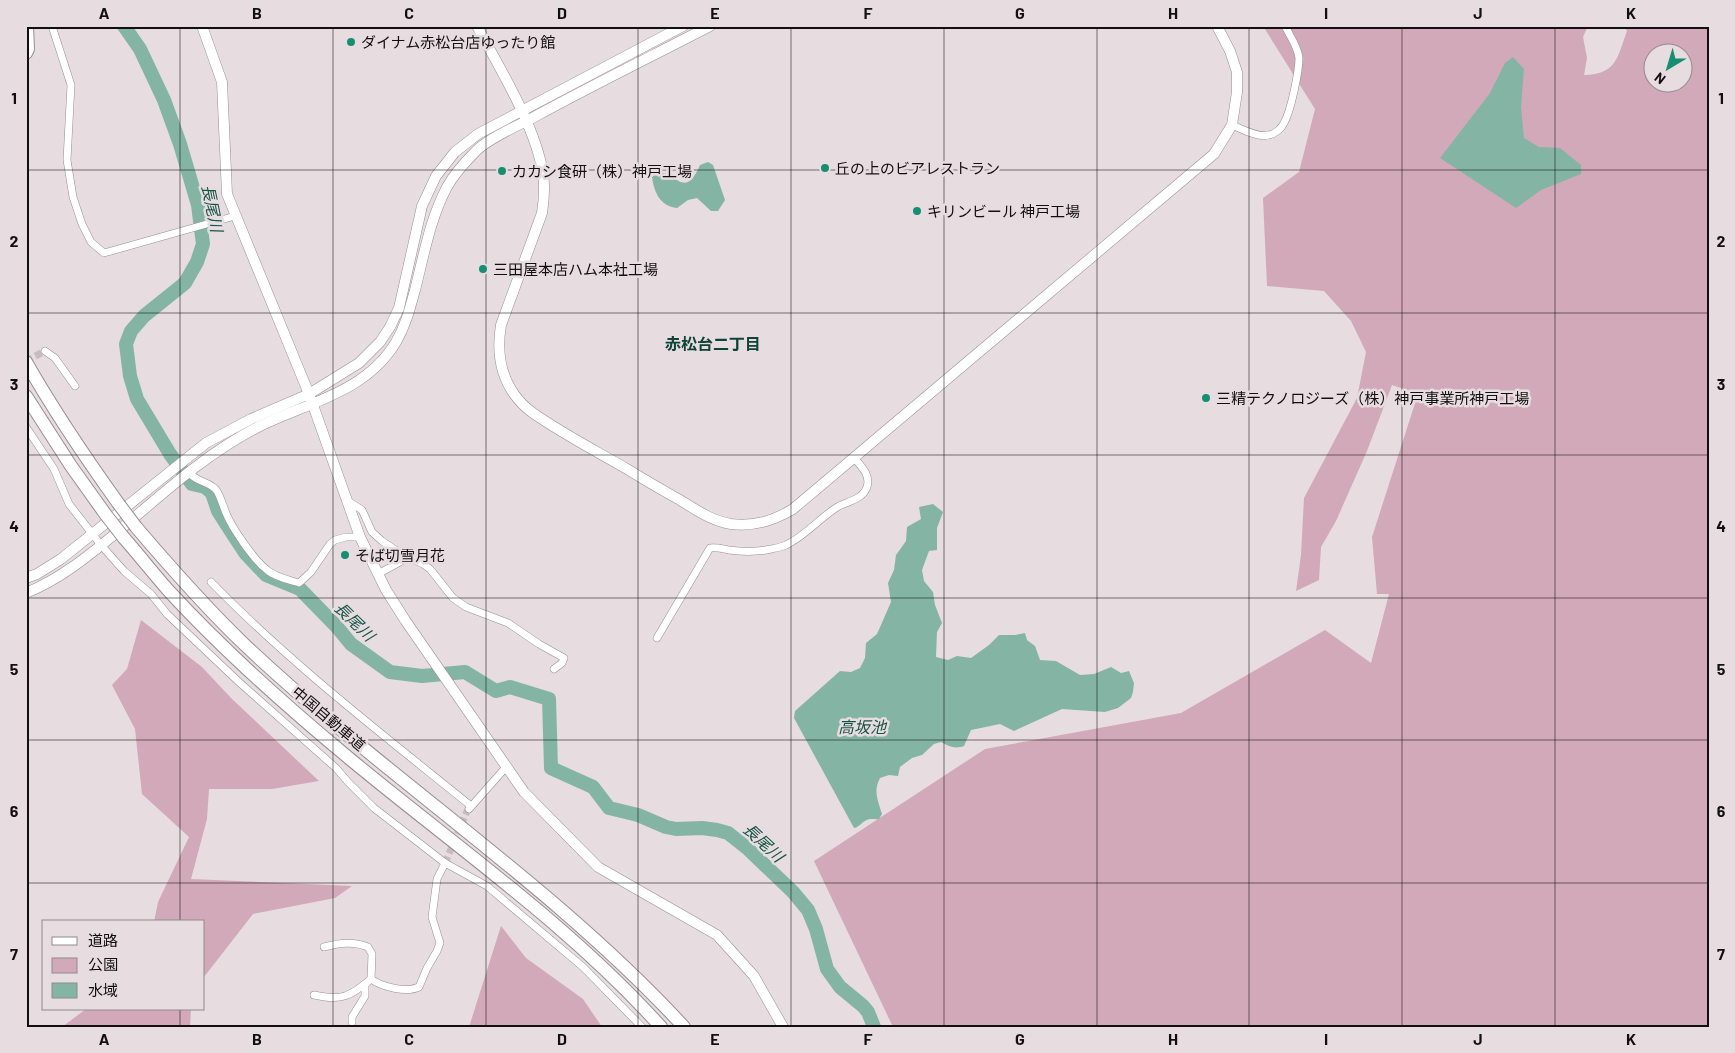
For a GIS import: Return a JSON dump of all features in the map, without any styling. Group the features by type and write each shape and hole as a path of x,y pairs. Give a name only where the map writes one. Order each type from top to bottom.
{"highway":[{"path":"26,53 28,49 27,26"},
{"name":"中国自動車道","path":"26,362 80,449 118,503 136,527 198,598 246,646 352,738 572,918 636,977 684,1027"},
{"name":"中国自動車道","path":"26,398 106,515 124,538 168,590 261,683 553,924 612,978 661,1027"}],"street":[{"path":"52,26 70,85 67,160 72,197 82,224 94,246 104,253 235,216"},
{"path":"202,26 222,82 227,194 309,394 360,537 378,574 405,620 524,792 598,867 717,935 754,976 783,1027"},
{"path":"477,26 523,116 540,158 544,176 545,196 542,213 502,325 499,340 502,369 514,394 523,404 544,420 703,514 732,524 763,523 793,510 1214,154 1232,126 1238,92 1237,72 1230,51 1217,26"},
{"path":"26,593 46,585 69,570 189,472 225,446 257,427 344,390 364,376 382,360 396,343 406,324 432,222 447,187 458,170 478,149 523,116 683,26"},
{"path":"26,578 37,574 61,559 206,444 251,419 309,394 359,363 380,342 399,308 422,206 436,176 455,152 478,134 523,116 710,26"},
{"path":"1232,126 1255,134 1269,135 1277,131 1284,123 1298,70 1299,56 1293,40 1284,26"},
{"path":"45,351 54,358 75,386"},
{"path":"26,427 54,469 69,504 124,571 151,594 167,614 240,684 336,768 374,808 445,863 487,886 583,968 642,1027"},
{"path":"657,638 710,548 716,547 752,552 786,545 839,507 863,494 868,477 854,458"},
{"path":"189,472 192,477 211,485 217,491 226,515 250,552 267,570 275,575 299,583 311,572 330,544 335,540 346,537 360,537"},
{"path":"348,501 362,510 372,532 377,537 400,553 430,569 450,594 466,607 508,623 564,658 562,663 554,670"},
{"path":"378,574 409,557"},
{"path":"211,582 244,616 345,704 470,808 507,766"},
{"path":"368,981 403,990 413,990 419,987 440,943 432,917 438,879 445,863"},
{"path":"324,947 347,942 368,947 372,954 365,996 352,1017 352,1022"},
{"path":"314,995 327,998 345,997 357,991 368,981"}],"green space":[{"path":"1263,26 1588,26 1583,37 1587,58 1584,75 1603,72 1614,63 1627,31 1624,26 1709,26 1709,1027 893,1027 814,861 985,749 1181,713 1325,630 1371,663 1389,594 1377,594 1372,537 1418,394 1392,385 1367,451 1336,521 1321,547 1319,580 1296,591 1301,555 1304,498 1357,398 1366,352 1351,321 1324,291 1267,286 1263,198 1299,172 1315,109"},
{"path":"141,620 202,667 232,699 319,781 272,789 209,789 207,819 191,879 352,886 335,898 253,914 205,976 205,920 154,920 158,902 189,837 142,794 135,729 112,685 127,669"},
{"path":"501,926 526,958 583,999 602,1027 469,1027"},
{"path":"85,1010 191,1010 190,1027 62,1027"}],"water":[{"path":"1513,57 1524,69 1521,107 1524,138 1539,147 1560,148 1581,165 1581,174 1541,190 1516,208 1440,158 1490,93 1505,63"},
{"path":"708,162 713,165 725,200 718,211 711,211 697,198 688,200 677,208 671,207 662,201 656,193 652,177 659,173 665,173 682,183 688,182 694,177 700,165"},
{"name":"高坂池","path":"933,504 943,512 937,528 937,550 929,551 922,570 924,581 933,592 935,605 942,623 937,632 936,657 948,660 957,656 971,658 999,635 1025,633 1027,640 1035,646 1040,660 1056,661 1080,675 1094,674 1111,667 1121,673 1129,671 1134,683 1133,692 1131,698 1118,708 1105,712 1062,709 1014,731 1000,724 971,730 964,746 961,747 952,747 941,742 934,744 922,755 912,758 900,767 898,776 889,775 880,778 877,792 882,814 879,819 868,819 854,828 794,718 795,711 840,671 851,672 860,668 865,658 866,643 877,634 891,602 888,583 894,570 896,555 906,541 907,527 921,519 919,507"}],"waterway":[{"name":"長尾川","path":"124,26 140,49 164,100 180,144 198,205 203,244 197,262 185,283 144,316 131,331 126,344 130,376 137,399 170,454 192,484 205,487 212,493 218,511 234,536 246,554 266,575 300,589 351,644 390,672 422,676 465,672 496,691 510,687 549,699 551,768 593,787 609,808 638,815 666,827 676,829 702,828 728,833 747,848 793,892 808,910 816,929 827,969 840,987 868,1012 874,1027"}],"tunnel":[{"path":"26,361 45,351"},
{"path":"445,863 468,809"}],"place":[{"name":"ダイナム赤松台店ゆったり館","path":"351,42"},
{"name":"丘の上のビアレストラン","path":"825,168"},
{"name":"カカシ食研（株）神戸工場","path":"502,171"},
{"name":"キリンビール 神戸工場","path":"917,211"},
{"name":"三田屋本店ハム本社工場","path":"483,269"},
{"name":"三精テクノロジーズ（株）神戸事業所神戸工場","path":"1206,398"},
{"name":"そば切雪月花","path":"345,555"}],"district":[{"name":"赤松台二丁目","path":"713,343"}]}
